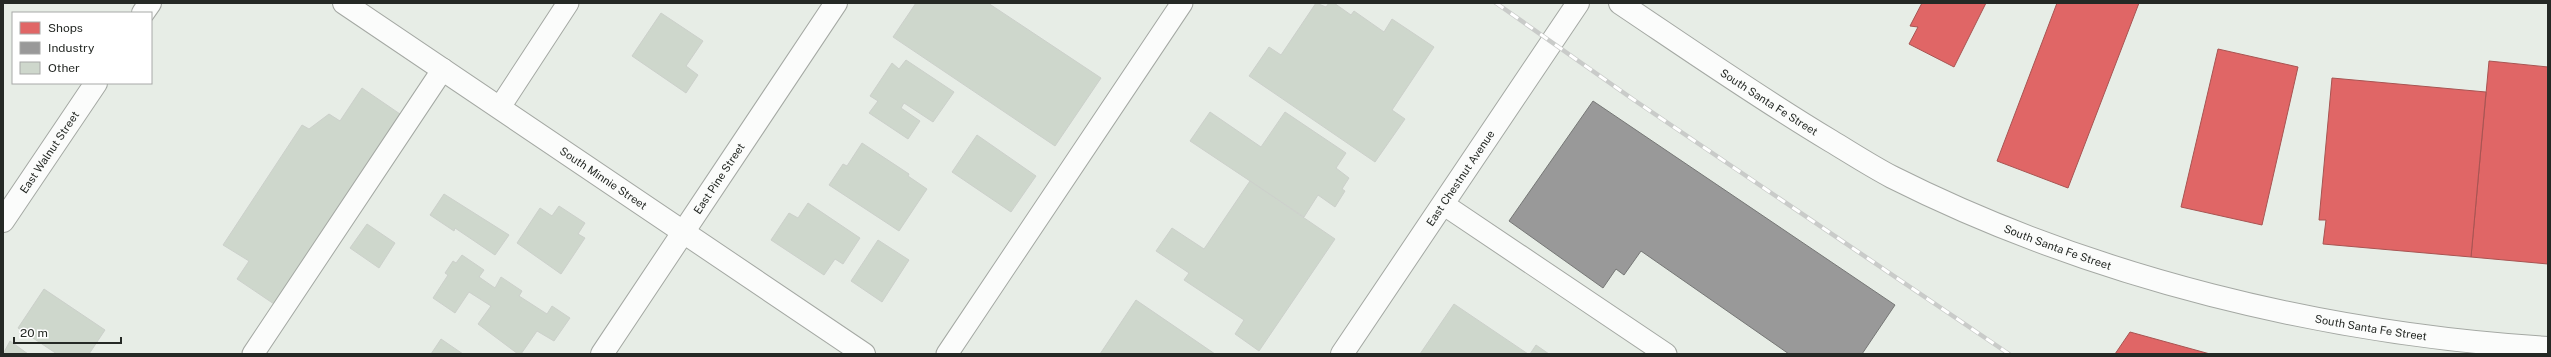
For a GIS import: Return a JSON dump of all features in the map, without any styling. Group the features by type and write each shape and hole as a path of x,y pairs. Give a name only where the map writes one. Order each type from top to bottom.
{"street":[{"path":"144,12 150,3"},
{"name":"South Minnie Street","path":"344,3 684,231 864,354"},
{"name":"East Pine Street","path":"602,354 836,3"},
{"name":"East Chestnut Avenue","path":"1342,354 1578,3"},
{"name":"South Santa Fe Street","path":"1620,3 1774,107 1842,148 1890,176 1995,225 2149,279 2307,316 2469,343 2548,348"},
{"name":"East Walnut Street","path":"3,221 95,84"}],"lane":[{"path":"500,107 568,3"},
{"path":"947,354 1182,3"},
{"path":"253,354 443,69"},
{"path":"1443,204 1666,354"}],"building: Shops":[{"path":"1922,3 1986,3 1954,67 1909,44 1918,27 1910,26"},
{"path":"2057,3 2139,3 2068,188 1997,161"},
{"path":"2218,49 2298,67 2262,225 2181,207"},
{"path":"2489,61 2548,67 2548,264 2471,257"},
{"path":"2332,78 2486,92 2471,257 2323,244 2326,220 2319,220"},
{"path":"2130,332 2210,354 2115,354"}],"building: Industry":[{"path":"1593,101 1895,305 1862,354 1789,354 1641,251 1624,275 1616,269 1603,288 1509,221"}],"building: Other":[{"path":"916,3 988,3 1101,78 1055,146 893,37"},
{"path":"1316,3 1326,7 1329,3 1334,3 1351,15 1354,11 1384,32 1392,19 1434,47 1392,110 1405,119 1375,162 1249,76 1269,47 1281,55"},
{"path":"661,13 703,41 686,66 698,75 686,93 632,56"},
{"path":"906,60 954,92 933,122 904,103 901,108 920,121 908,139 869,113 878,101 870,96 892,63 899,69"},
{"path":"362,88 400,114 274,304 237,279 249,261 223,245 302,125 309,129 329,114 340,121"},
{"path":"1210,112 1261,147 1285,112 1346,153 1336,168 1349,178 1342,189 1345,191 1335,207 1318,195 1304,217 1190,141"},
{"path":"977,135 1036,176 1011,212 952,172"},
{"path":"862,143 909,174 908,176 927,189 899,231 829,185 843,164 847,166"},
{"path":"1250,181 1335,239 1259,351 1235,334 1244,320 1184,280 1189,273 1156,251 1172,228 1204,249"},
{"path":"444,194 509,235 495,255 455,228 454,231 430,215"},
{"path":"808,203 860,238 843,264 835,259 824,275 771,240 789,213 798,218"},
{"path":"559,206 585,223 578,234 585,238 561,274 517,243 540,208 552,216"},
{"path":"367,224 395,243 379,268 350,248"},
{"path":"878,240 909,260 882,302 851,281"},
{"path":"462,255 484,270 479,277 495,288 501,277 522,291 519,296 547,314 552,306 570,318 554,341 537,331 521,354 518,354 478,324 491,306 469,292 455,313 433,298 448,275 445,273 453,261 456,263"},
{"path":"44,289 105,330 89,354 57,354 18,328"},
{"path":"1136,300 1215,354 1100,354"},
{"path":"1454,304 1528,354 1420,354"},
{"path":"441,339 463,354 431,354"},
{"path":"10,341 28,354 3,354"},
{"path":"1536,345 1549,354 1530,354"}],"railway":[{"path":"1496,3 1634,100 2009,354"}]}
